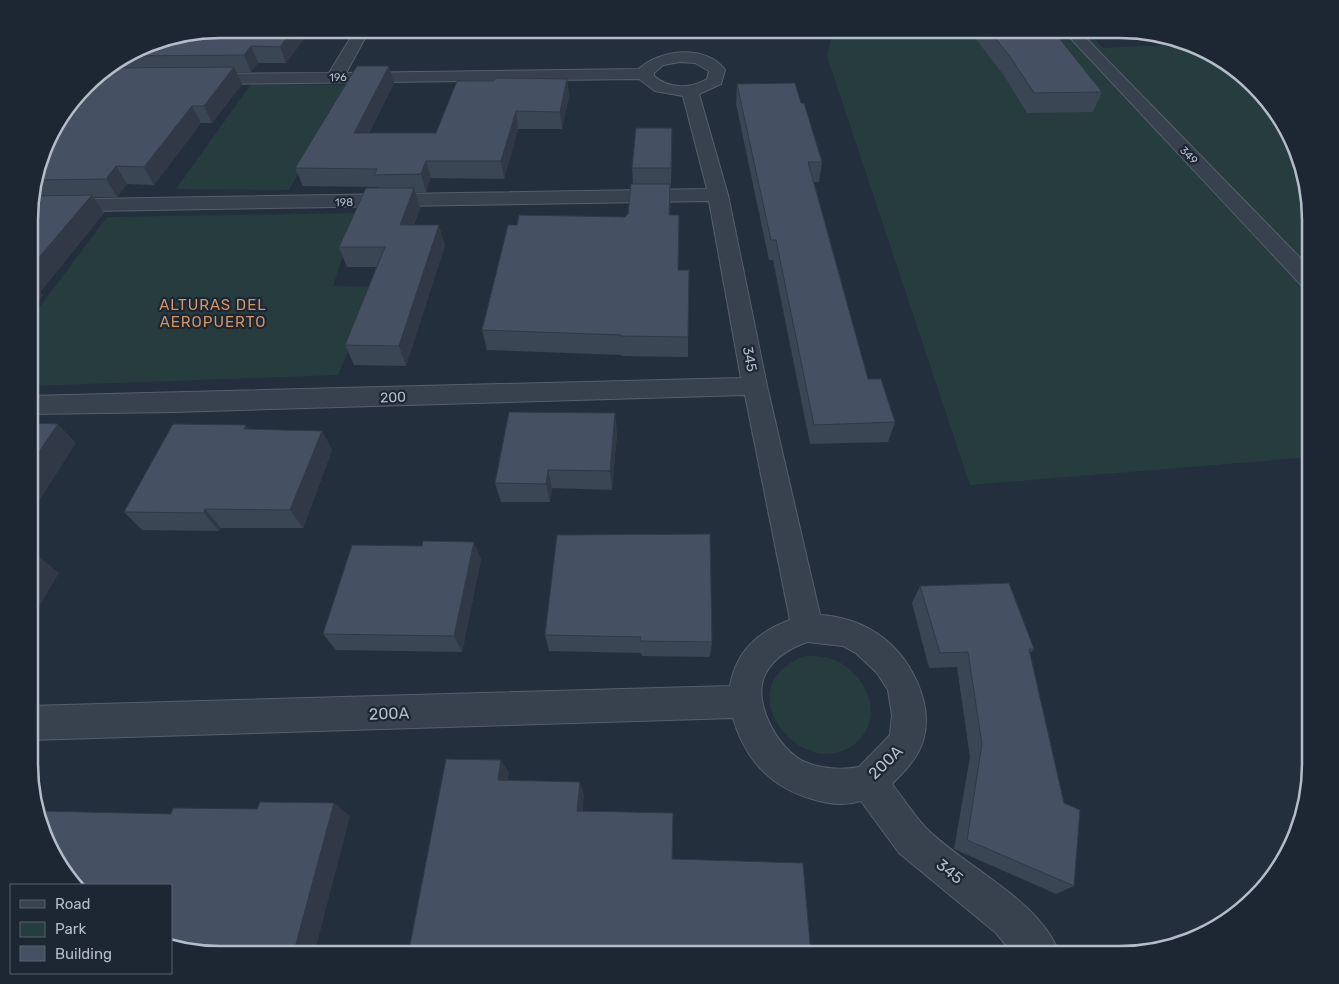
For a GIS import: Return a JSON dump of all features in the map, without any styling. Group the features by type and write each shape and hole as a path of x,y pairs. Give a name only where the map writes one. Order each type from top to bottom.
{"street":[{"path":"335,77 358,38"},
{"name":"349","path":"1078,38 1302,273"},
{"path":"692,58 712,65 716,70 715,81 701,89 690,90 679,91 658,87 651,83 646,74 650,66 668,59 692,58"},
{"name":"196","path":"188,79 646,74"},
{"name":"345","path":"690,90 718,195 755,386 807,628"},
{"name":"198","path":"38,206 718,195"},
{"name":"200","path":"38,405 174,403 755,386"},
{"name":"200A","path":"807,628 832,629 855,636 870,646 894,670 906,693 910,718 905,743 884,767 868,781 839,787 809,782 782,768 761,746 749,719 746,692 752,667 765,648 785,635 807,628"},
{"name":"200A","path":"38,723 747,702"},
{"name":"345","path":"868,781 912,840 1010,920 1032,946"}],"green space":[{"path":"831,38 1094,38 1103,48 1170,45 1178,47 1211,62 1240,83 1271,118 1283,139 1292,161 1300,196 1302,219 1302,458 970,485 827,56"},
{"path":"251,84 347,85 289,190 176,189"},
{"path":"357,213 333,286 377,287 338,375 38,386 38,309 107,217"},
{"path":"805,656 827,657 849,668 864,686 868,696 871,707 867,729 860,739 840,752 818,753 798,744 782,729 771,710 770,690 781,671"}],"building":[{"path":"286,38 280,47 251,46 244,55 139,56 161,47 196,39"},
{"path":"995,38 1059,38 1102,92 1034,93"},
{"path":"357,66 389,66 354,133 436,133 457,81 494,81 495,78 567,79 560,112 516,111 501,161 426,161 421,174 374,175 377,169 295,168"},
{"path":"234,67 204,106 192,106 144,167 116,166 106,179 42,180 51,150 68,118 99,83 118,68"},
{"path":"795,83 801,103 804,103 822,162 808,162 868,379 881,379 895,422 814,425 776,240 771,240 737,84"},
{"path":"636,128 672,128 671,168 632,168"},
{"path":"631,184 670,184 669,215 679,215 678,270 689,270 688,337 482,330 508,225 517,225 519,215 625,217 628,214"},
{"path":"366,188 414,188 400,225 439,225 399,346 345,345 385,247 339,247"},
{"path":"92,195 38,259 38,207 39,196"},
{"path":"509,412 615,413 610,471 548,470 546,484 495,483"},
{"path":"38,423 58,424 38,453"},
{"path":"173,424 246,425 244,429 322,431 290,510 205,509 204,513 124,512"},
{"path":"710,534 712,642 640,641 641,637 545,635 557,535"},
{"path":"423,541 474,542 454,636 323,634 352,545 422,546"},
{"path":"1009,583 1034,649 1029,649 1064,803 1080,810 1074,886 967,840 982,744 968,652 940,653 920,586"},
{"path":"446,759 501,760 498,780 580,782 577,811 673,813 672,859 803,863 810,946 410,946"},
{"path":"260,802 334,803 295,946 207,946 172,940 172,884 82,884 68,866 56,845 44,811 171,814 173,808 257,809"}],"district":[{"name":"ALTURAS DEL AEROPUERTO","path":"213,314"}]}
